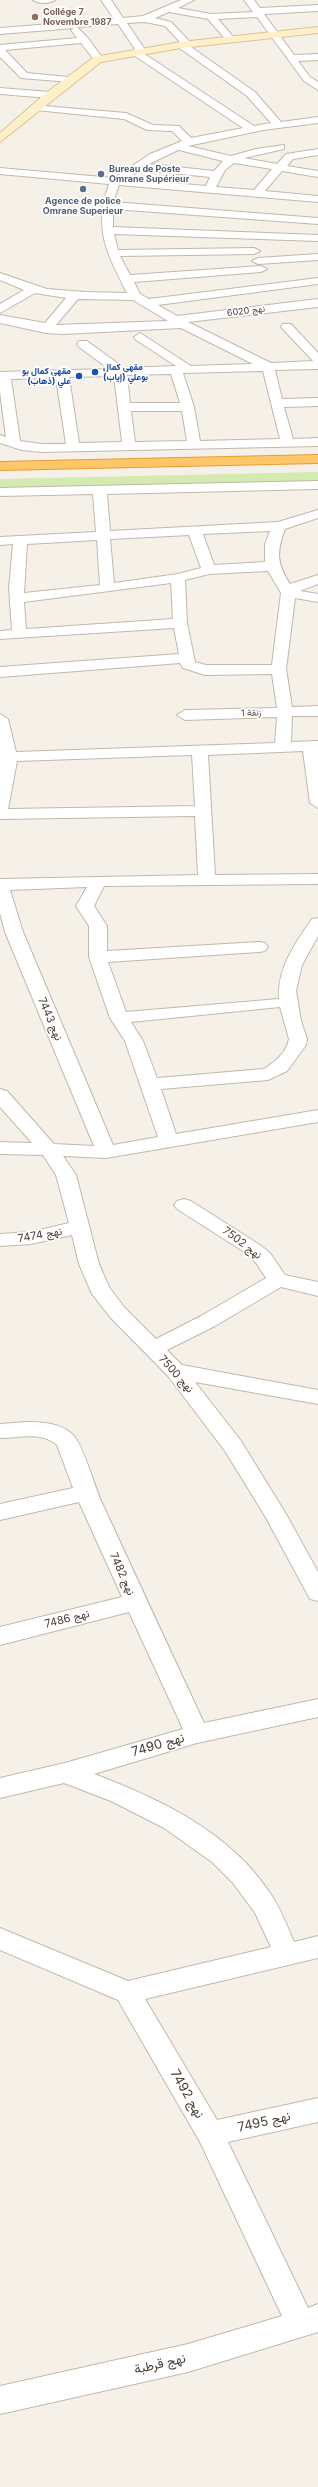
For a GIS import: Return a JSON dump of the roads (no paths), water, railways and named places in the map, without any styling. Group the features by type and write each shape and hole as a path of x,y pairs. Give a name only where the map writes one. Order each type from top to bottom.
{"highway":[{"path":"0,466 318,459"},
{"path":"0,475 318,469"}],"street":[{"path":"38,0 50,0"},
{"path":"106,0 121,21 138,52 258,128 290,156"},
{"path":"145,19 189,0 201,2"},
{"path":"237,3 251,1 307,80 318,87"},
{"path":"168,9 211,17 318,8"},
{"path":"211,17 230,39"},
{"path":"0,30 145,19 168,24 185,45 251,94 276,124"},
{"path":"71,24 98,58"},
{"path":"0,139 68,80 98,58 230,39 318,30"},
{"path":"0,50 84,40"},
{"path":"0,50 24,76 68,80"},
{"path":"291,58 318,57"},
{"path":"0,66 13,64"},
{"path":"307,80 318,79"},
{"path":"0,91 50,95"},
{"path":"36,107 126,116 151,128 175,128 189,142"},
{"path":"268,366 179,322 135,296 113,253 108,230 107,205 116,182 137,166 154,156 189,142 276,124 316,123"},
{"path":"178,147 229,159 318,174"},
{"path":"209,190 216,174 229,159 280,147"},
{"path":"251,216 260,194 278,167 290,156 318,152"},
{"path":"137,166 216,174"},
{"path":"0,171 318,199"},
{"path":"218,234 217,213 230,192"},
{"path":"107,205 318,221"},
{"path":"108,230 318,238"},
{"path":"254,236 258,260 276,287 292,306"},
{"path":"113,253 258,260 318,258"},
{"path":"125,279 258,260"},
{"path":"0,276 34,290 74,296 135,296"},
{"path":"147,303 318,282"},
{"path":"0,309 34,290"},
{"path":"46,329 74,296"},
{"name":"نهج 6020","path":"0,319 46,329 81,330 179,322 318,303"},
{"path":"287,327 318,360"},
{"path":"140,338 182,369 194,445"},
{"path":"83,344 120,371 126,407 129,445"},
{"path":"14,444 2,376 318,365"},
{"path":"268,366 288,443"},
{"path":"62,374 74,447"},
{"path":"277,403 318,402"},
{"path":"126,407 188,407"},
{"path":"0,439 14,444 37,448 318,442"},
{"path":"0,492 318,486"},
{"path":"100,491 107,588"},
{"path":"0,541 279,526 318,514"},
{"path":"279,526 272,544 272,566 288,592 279,669 285,712 283,747"},
{"path":"194,530 209,570"},
{"path":"19,632 17,593 20,541"},
{"path":"0,588 17,593 107,588 178,578 209,570 272,566"},
{"path":"178,578 180,623 188,658 188,665 205,670 279,669"},
{"path":"288,592 318,579"},
{"path":"288,592 318,598"},
{"path":"0,635 19,632 180,623"},
{"path":"0,672 188,658"},
{"name":"زنقة 1","path":"185,715 318,711"},
{"path":"0,719 5,757 0,809"},
{"path":"5,757 314,746 318,803"},
{"path":"200,749 207,880"},
{"path":"0,814 203,811"},
{"path":"0,885 98,881 318,879"},
{"path":"98,881 85,906 98,926 98,957 119,1018 134,1041 169,1142"},
{"name":"نهج 7443","path":"0,885 14,932 106,1152"},
{"path":"150,1084 261,1076 280,1067 297,1045 298,1039 286,1001 296,956 318,923"},
{"path":"98,957 259,947"},
{"path":"119,1018 274,1003"},
{"name":"نهج 7500","path":"0,1095 50,1152 70,1185 89,1264 99,1289 117,1312 175,1371 233,1446 276,1514 318,1593"},
{"path":"0,1148 50,1152 106,1152 318,1116"},
{"name":"نهج 7502","path":"184,1205 253,1249 264,1258 278,1280"},
{"name":"نهج 7474","path":"0,1240 31,1238 79,1227"},
{"path":"153,1349 208,1321 278,1280 318,1289"},
{"path":"175,1371 318,1397"},
{"name":"نهج 7482","path":"0,1431 47,1430 61,1434 66,1441 86,1493 134,1602 197,1734"},
{"path":"0,1512 86,1493"},
{"name":"نهج 7486","path":"0,1636 134,1602"},
{"name":"نهج 7490","path":"0,1788 65,1772 197,1734 318,1708"},
{"path":"65,1772 138,1801 173,1821 208,1845 243,1876 260,1900 287,1954"},
{"path":"0,1939 127,1992 318,1947"},
{"name":"نهج 7492","path":"127,1992 210,2134 309,2321"},
{"name":"نهج 7495","path":"210,2134 318,2110"},
{"name":"نهج قرطبة","path":"0,2400 188,2358 309,2321"}],"place":[{"name":"Collége 7 Novembre 1987","path":"35,17"},
{"name":"Bureau de Poste Omrane Supérieur","path":"101,174"},
{"name":"Agence de police Omrane Superieur","path":"83,189"},
{"name":"مقهى كمال بوعلي (إياب)","path":"95,372"},
{"name":"مقهى كمال بو علي (ذهاب)","path":"79,376"}]}
